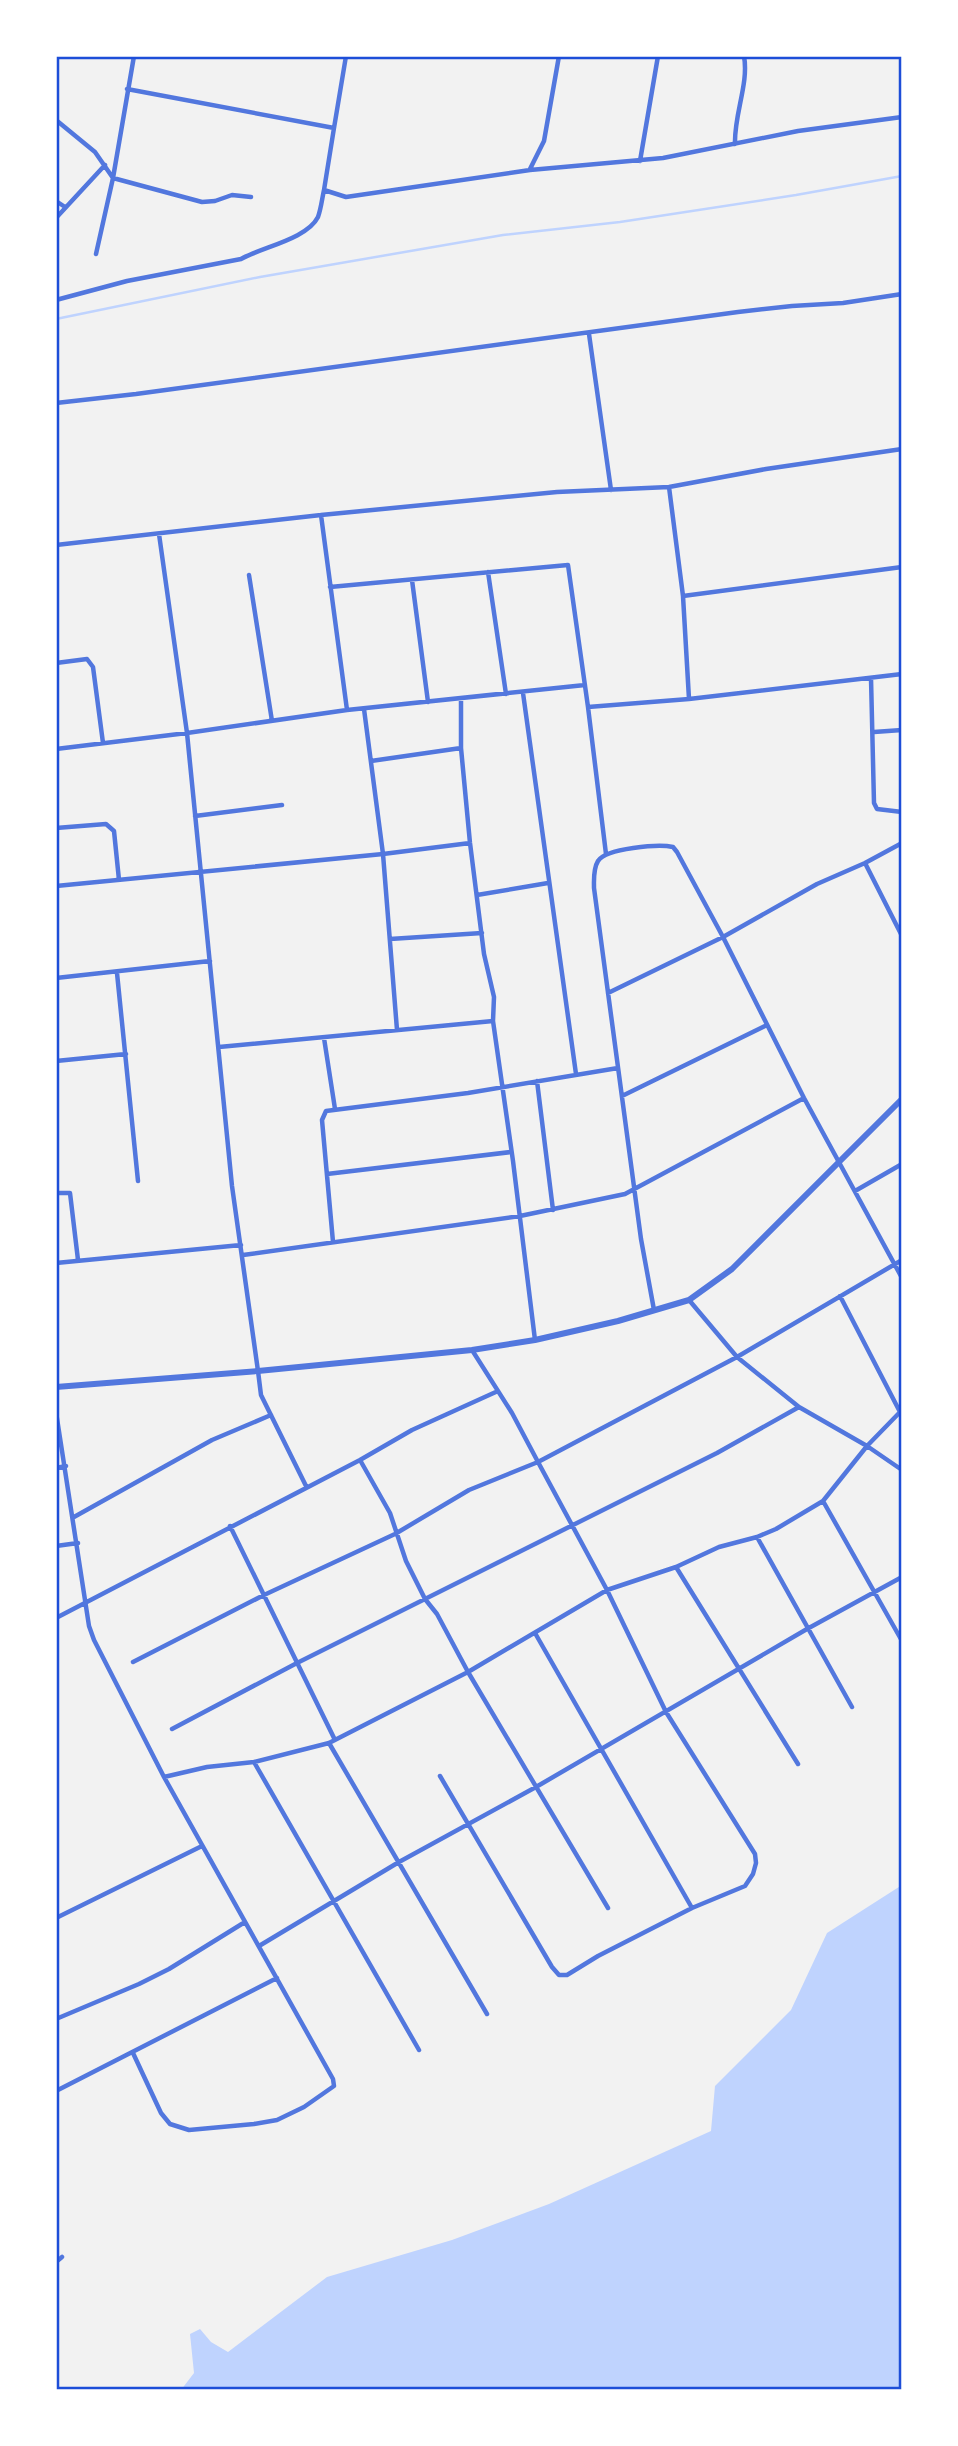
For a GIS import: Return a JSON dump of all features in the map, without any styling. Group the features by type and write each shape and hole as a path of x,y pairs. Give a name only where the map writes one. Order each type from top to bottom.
{"street":[{"path":"96,254 113,178 134,56"},
{"path":"56,300 127,281 241,258 292,238 311,227 318,217 324,190 346,56"},
{"path":"530,170 544,141 559,56"},
{"path":"640,161 658,56"},
{"path":"735,144 736,119 746,67 744,56"},
{"path":"127,89 334,128"},
{"path":"324,190 346,197 530,170 640,161 799,131 902,117"},
{"path":"56,120 86,143 113,178 202,202 232,195 251,197"},
{"path":"56,218 105,165"},
{"path":"56,201 65,207"},
{"path":"56,402 136,394 752,311 852,302 902,294"},
{"path":"589,334 611,490"},
{"path":"56,545 557,492 669,487 766,468 902,449"},
{"path":"669,487 683,596 690,699"},
{"path":"321,515 347,710"},
{"path":"159,534 187,733 232,1186 261,1395 306,1486"},
{"path":"330,587 568,565 606,854"},
{"path":"683,596 902,567"},
{"path":"488,572 506,694"},
{"path":"249,575 272,722"},
{"path":"412,580 428,702"},
{"path":"56,663 87,659 93,667 103,743"},
{"path":"588,707 690,699 902,674"},
{"path":"871,678 874,803 877,809 902,812"},
{"path":"56,749 347,710 585,685"},
{"path":"523,693 576,1074"},
{"path":"461,699 461,748 470,843 494,997 493,1021 535,1340"},
{"path":"364,709 383,854 397,1030"},
{"path":"874,732 902,730"},
{"path":"371,761 461,748"},
{"path":"195,816 282,805"},
{"path":"56,828 106,824 111,826 114,831 119,880"},
{"path":"56,886 470,843"},
{"path":"607,993 723,937 817,884 866,863 902,843"},
{"path":"654,1311 641,1239 594,888 594,871 598,860 606,854 654,846 673,847 902,1278"},
{"path":"866,863 902,936"},
{"path":"477,895 548,883"},
{"path":"390,939 482,933"},
{"path":"56,978 210,961"},
{"path":"117,973 138,1181"},
{"path":"219,1048 493,1021"},
{"path":"622,1096 767,1025"},
{"path":"324,1038 335,1109"},
{"path":"56,1061 126,1054"},
{"path":"333,1242 322,1120 326,1111 468,1093 618,1068"},
{"path":"537,1081 553,1210"},
{"path":"243,1255 520,1216 609,1198 636,1190 804,1097"},
{"path":"56,1387 472,1350 535,1340 689,1300 732,1269 902,1099"},
{"path":"327,1174 511,1152"},
{"path":"855,1191 902,1164"},
{"path":"56,1193 70,1193 78,1260"},
{"path":"56,1263 241,1245"},
{"path":"132,1662 264,1595 395,1534 469,1490 538,1462 737,1357 902,1260"},
{"path":"164,1777 207,1767 254,1762 329,1743 468,1672 607,1590 676,1567 719,1548 757,1537 824,1501 867,1446 901,1411 840,1296"},
{"path":"689,1300 737,1357 799,1407 867,1446 902,1470"},
{"path":"440,1776 559,1975 567,1975 598,1956 692,1908 745,1886 753,1874 755,1854 666,1712 572,1524 498,1391 472,1350"},
{"path":"56,1618 360,1460 412,1430 498,1391"},
{"path":"172,1728 297,1662 717,1453 799,1407"},
{"path":"56,1412 93,1640 164,1777 278,1978 333,2079 334,2086 304,2107 277,2120 189,2130 170,2123 161,2113 133,2053"},
{"path":"74,1517 212,1440 271,1415"},
{"path":"360,1460 390,1513 395,1534 425,1599 437,1614 468,1672 608,1908"},
{"path":"56,1468 66,1466"},
{"path":"824,1501 902,1640"},
{"path":"230,1526 335,1740"},
{"path":"757,1537 852,1707"},
{"path":"56,1546 78,1543"},
{"path":"676,1567 798,1764"},
{"path":"260,1946 398,1862 536,1787 807,1629 902,1577"},
{"path":"535,1633 692,1908"},
{"path":"329,1743 487,2014"},
{"path":"254,1762 419,2049"},
{"path":"56,1918 202,1846"},
{"path":"56,2019 169,1969 246,1922"},
{"path":"56,2091 278,1978"},
{"path":"56,2262 62,2257"}],"water":[{"path":"902,1885 902,2390 181,2390 194,2373 190,2334 200,2329 211,2342 228,2352 327,2277 452,2240 549,2204 711,2131 715,2086 791,2010 827,1933"}],"waterway":[{"path":"56,319 260,277 503,235 620,222 902,176"}]}
